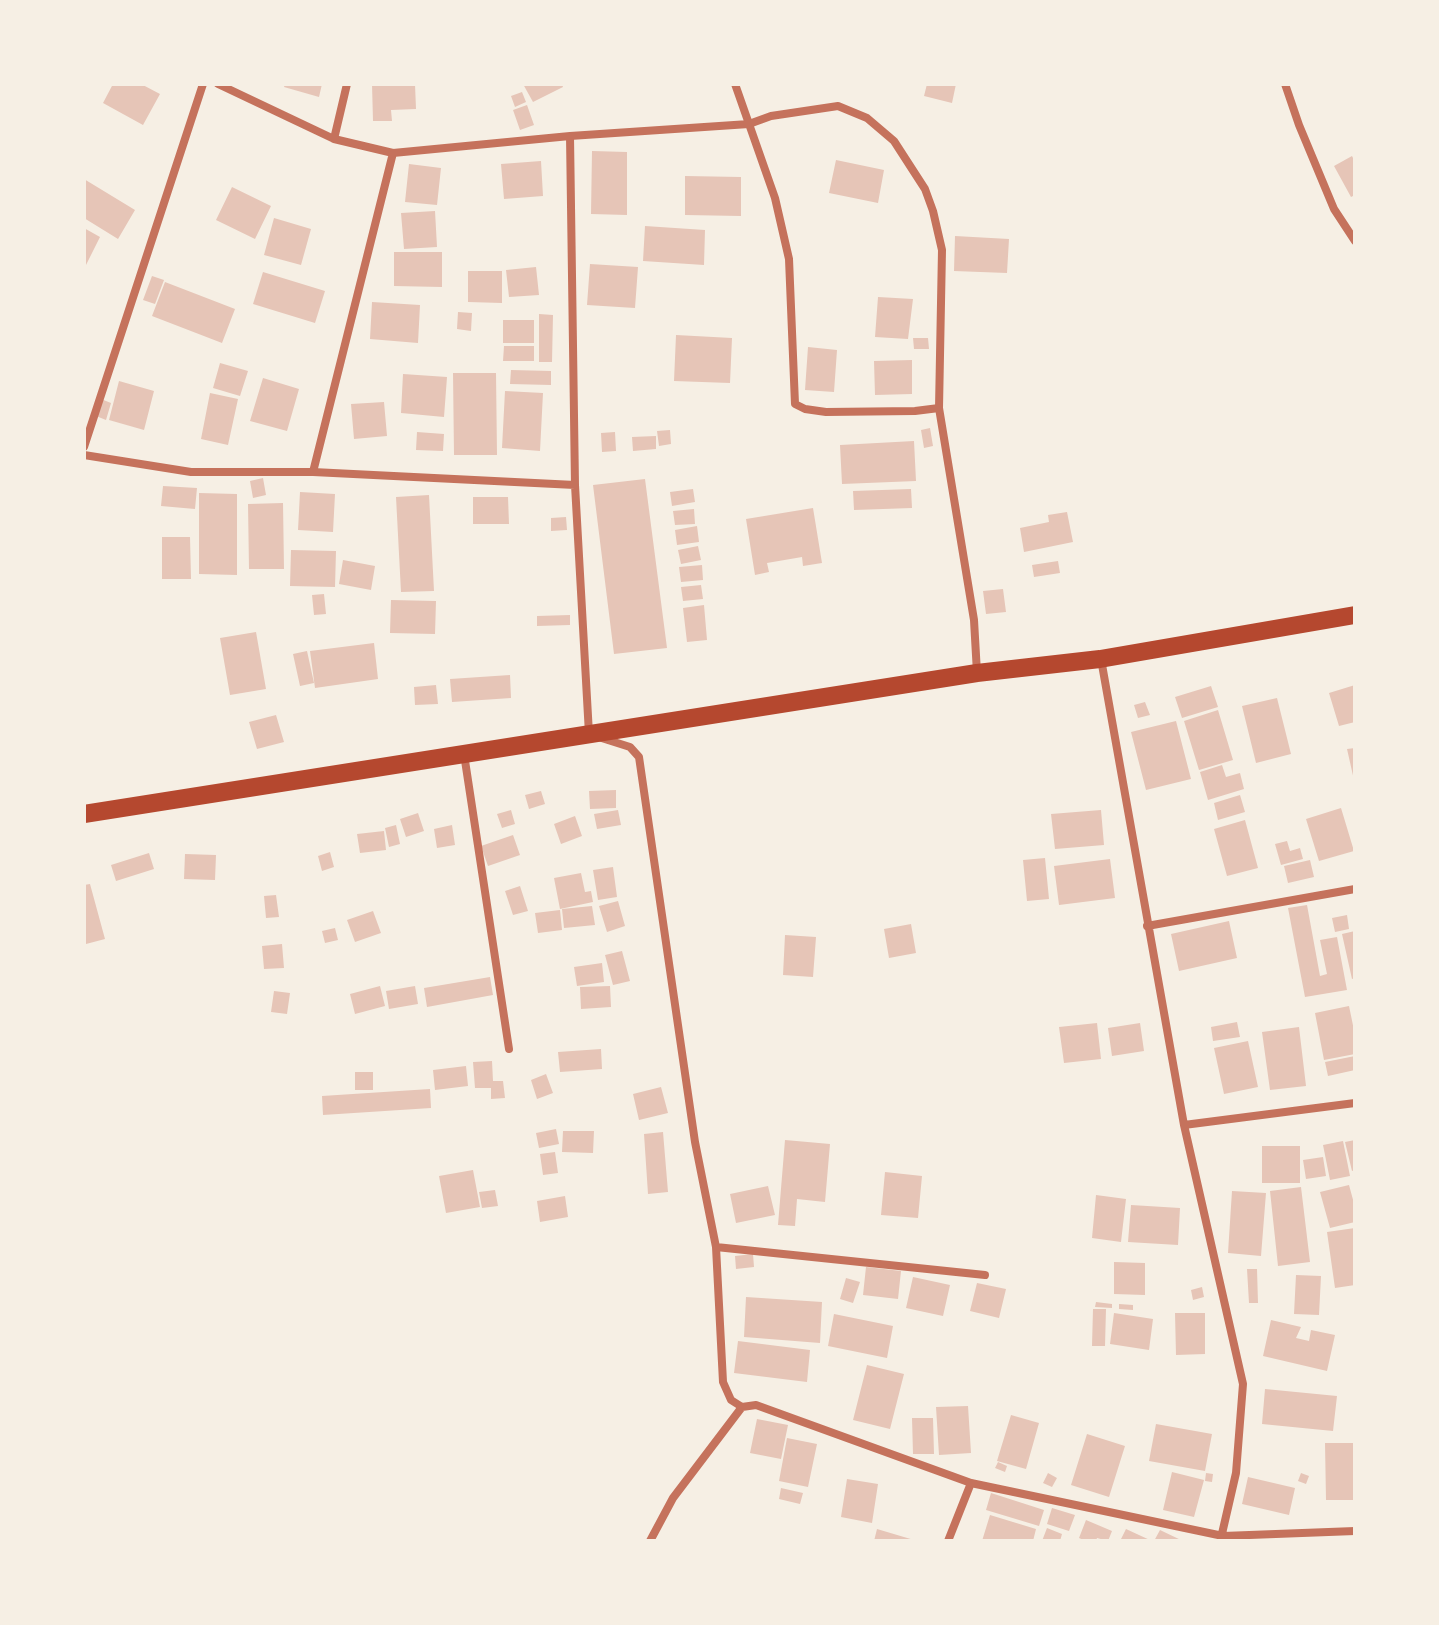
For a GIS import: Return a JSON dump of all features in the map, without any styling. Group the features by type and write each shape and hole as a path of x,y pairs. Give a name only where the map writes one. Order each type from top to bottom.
{"main road":[{"path":"84,814 977,673 1100,659 1355,615"}],"street":[{"path":"84,447 203,84"},
{"path":"218,84 334,139 393,153 570,136 749,124 771,116 838,106 867,118 894,141 925,189 942,250 939,408 974,620 977,673"},
{"path":"334,139 347,84"},
{"path":"735,84 775,198 789,259 795,404 826,412 939,408"},
{"path":"1285,84 1334,209 1355,241"},
{"path":"570,136 575,485 589,734 630,747 639,757 695,1142 716,1247 723,1382 731,1400 742,1407 756,1405 971,1483 1221,1538 1355,1531"},
{"path":"313,472 393,153"},
{"path":"84,455 191,472 313,472 575,485"},
{"path":"1100,659 1184,1125 1243,1384 1236,1473 1221,1538"},
{"path":"464,753 509,1049"},
{"path":"1147,926 1355,889"},
{"path":"1184,1125 1355,1103"},
{"path":"716,1247 985,1275"},
{"path":"650,1541 673,1498 742,1407"},
{"path":"948,1541 971,1483"}],"building":[{"path":"113,84 141,84 160,94 143,125 103,103"},
{"path":"285,84 322,84 319,97 284,87"},
{"path":"372,84 415,84 416,109 391,110 392,121 373,121"},
{"path":"523,84 562,84 563,87 533,102"},
{"path":"927,84 956,84 952,103 924,96"},
{"path":"522,92 526,102 515,107 511,96"},
{"path":"527,105 534,125 520,130 513,110"},
{"path":"592,151 627,152 627,215 591,214"},
{"path":"1352,156 1355,162 1355,195 1351,197 1334,166"},
{"path":"836,160 884,170 878,203 829,193"},
{"path":"541,161 543,196 504,199 501,164"},
{"path":"409,164 441,168 437,205 405,202"},
{"path":"685,176 741,177 741,216 685,215"},
{"path":"84,179 135,210 118,239 84,218"},
{"path":"232,187 271,206 255,239 216,220"},
{"path":"435,211 437,247 404,249 401,213"},
{"path":"274,218 311,229 301,265 264,255"},
{"path":"645,226 705,230 704,265 643,261"},
{"path":"84,228 100,237 84,269"},
{"path":"955,236 1009,239 1007,273 954,271"},
{"path":"394,252 442,252 442,287 394,286"},
{"path":"590,264 638,267 635,308 587,305"},
{"path":"536,267 539,295 509,297 506,270"},
{"path":"468,271 502,271 502,303 468,302"},
{"path":"263,272 325,291 315,323 253,304"},
{"path":"152,276 164,280 155,304 143,300"},
{"path":"165,282 235,309 222,343 152,316"},
{"path":"878,297 913,299 908,339 875,337"},
{"path":"372,302 420,305 418,343 370,339"},
{"path":"458,312 472,313 471,331 457,329"},
{"path":"539,314 553,315 552,362 539,362"},
{"path":"503,320 534,320 534,343 503,343"},
{"path":"676,335 732,338 730,383 674,381"},
{"path":"913,338 928,338 929,349 914,349"},
{"path":"504,346 534,346 534,361 503,361"},
{"path":"808,347 837,350 834,392 805,390"},
{"path":"912,360 912,394 875,395 874,361"},
{"path":"220,363 248,371 240,396 213,388"},
{"path":"511,370 551,371 551,385 510,384"},
{"path":"453,373 496,373 497,455 454,455"},
{"path":"403,374 447,377 444,417 401,413"},
{"path":"263,378 299,389 287,431 250,421"},
{"path":"119,381 154,391 144,430 109,420"},
{"path":"505,391 543,393 540,451 502,448"},
{"path":"210,393 238,399 228,445 201,439"},
{"path":"101,399 111,403 106,420 96,416"},
{"path":"384,402 387,436 354,439 351,404"},
{"path":"930,428 933,446 924,448 921,430"},
{"path":"670,430 671,444 659,446 657,431"},
{"path":"417,432 444,434 443,451 416,450"},
{"path":"615,432 616,451 602,452 601,433"},
{"path":"656,436 656,449 633,451 632,437"},
{"path":"914,441 916,481 842,484 840,445"},
{"path":"263,478 266,495 253,498 250,481"},
{"path":"645,479 667,648 614,654 593,485"},
{"path":"163,486 197,488 195,509 161,506"},
{"path":"693,489 695,502 672,506 670,492"},
{"path":"911,489 912,508 854,510 853,491"},
{"path":"300,492 335,494 333,532 298,530"},
{"path":"199,493 237,494 237,575 199,574"},
{"path":"429,495 434,591 401,592 396,497"},
{"path":"473,497 508,497 509,524 473,524"},
{"path":"283,503 284,569 249,569 248,504"},
{"path":"813,508 822,563 803,566 802,557 767,563 769,572 755,575 746,519"},
{"path":"694,509 695,524 675,525 673,511"},
{"path":"1067,512 1073,542 1024,552 1020,528 1049,522 1048,515"},
{"path":"566,517 567,530 551,531 551,518"},
{"path":"697,526 699,542 677,545 675,530"},
{"path":"162,537 190,537 191,579 162,579"},
{"path":"698,546 701,560 681,564 678,550"},
{"path":"291,550 336,551 335,587 290,586"},
{"path":"343,560 375,566 371,590 339,584"},
{"path":"1058,561 1060,573 1034,577 1032,565"},
{"path":"702,565 703,580 681,582 679,567"},
{"path":"701,585 703,599 683,601 681,587"},
{"path":"1003,589 1006,612 986,614 983,591"},
{"path":"324,594 326,614 314,615 312,595"},
{"path":"391,600 436,601 435,634 390,633"},
{"path":"704,605 707,640 687,642 683,608"},
{"path":"570,615 570,625 537,626 537,616"},
{"path":"256,632 266,689 230,695 220,638"},
{"path":"374,643 378,679 315,688 310,651"},
{"path":"307,651 314,683 300,686 293,654"},
{"path":"510,675 511,698 452,702 450,679"},
{"path":"436,685 438,704 415,705 414,687"},
{"path":"1355,685 1355,722 1339,726 1329,693"},
{"path":"1211,686 1218,707 1182,718 1175,697"},
{"path":"1277,698 1291,754 1256,763 1242,706"},
{"path":"1145,702 1150,715 1138,718 1134,705"},
{"path":"1218,710 1233,760 1199,770 1184,721"},
{"path":"276,715 284,742 257,749 249,722"},
{"path":"1176,721 1191,779 1146,790 1131,732"},
{"path":"1355,748 1355,780 1354,780 1347,749"},
{"path":"1222,765 1226,777 1240,773 1244,789 1208,800 1200,772"},
{"path":"616,790 616,808 590,809 589,791"},
{"path":"541,791 545,804 529,809 525,795"},
{"path":"1240,795 1245,812 1218,820 1214,803"},
{"path":"1341,808 1354,851 1319,861 1306,819"},
{"path":"511,810 515,824 502,828 497,814"},
{"path":"618,810 621,825 597,829 594,814"},
{"path":"1101,810 1104,845 1055,849 1051,814"},
{"path":"418,813 424,831 406,837 400,819"},
{"path":"575,816 582,836 561,844 554,824"},
{"path":"1245,820 1258,868 1227,876 1214,829"},
{"path":"396,825 400,844 389,847 385,828"},
{"path":"452,825 455,845 437,848 434,829"},
{"path":"384,831 386,850 360,853 357,834"},
{"path":"513,835 520,855 488,866 481,846"},
{"path":"1287,841 1290,851 1300,848 1303,859 1281,865 1275,844"},
{"path":"330,852 334,867 322,871 318,856"},
{"path":"149,853 154,869 116,881 111,865"},
{"path":"185,854 216,855 215,880 184,879"},
{"path":"1045,858 1049,899 1027,901 1023,860"},
{"path":"1110,859 1115,898 1059,905 1054,866"},
{"path":"1310,860 1314,877 1288,883 1284,866"},
{"path":"613,867 617,897 598,900 593,870"},
{"path":"581,873 585,892 591,891 593,902 560,909 554,878"},
{"path":"90,884 105,939 86,944 84,885"},
{"path":"520,886 528,911 513,915 505,891"},
{"path":"276,895 279,917 266,918 264,896"},
{"path":"618,901 625,926 607,932 599,906"},
{"path":"1307,905 1320,976 1327,974 1320,940 1337,937 1347,990 1305,997 1288,908"},
{"path":"592,906 595,925 564,928 562,909"},
{"path":"560,910 562,930 538,933 535,913"},
{"path":"373,911 381,933 355,942 347,920"},
{"path":"1347,915 1349,929 1335,932 1332,918"},
{"path":"1229,921 1237,958 1179,971 1171,934"},
{"path":"911,924 916,953 889,958 884,929"},
{"path":"335,928 338,940 325,943 322,931"},
{"path":"1355,931 1355,978 1352,979 1342,934"},
{"path":"785,935 816,937 813,977 783,975"},
{"path":"282,944 284,968 264,969 262,946"},
{"path":"622,951 630,981 613,985 605,955"},
{"path":"602,963 604,982 577,986 574,967"},
{"path":"490,977 493,995 427,1007 424,988"},
{"path":"380,986 385,1006 355,1014 350,994"},
{"path":"415,986 418,1004 389,1009 386,991"},
{"path":"610,986 611,1007 581,1009 580,987"},
{"path":"274,991 290,993 287,1014 271,1012"},
{"path":"1349,1006 1355,1054 1324,1060 1315,1013"},
{"path":"1237,1022 1240,1037 1213,1041 1211,1027"},
{"path":"1097,1023 1101,1059 1064,1063 1059,1027"},
{"path":"1140,1023 1144,1051 1112,1056 1108,1028"},
{"path":"1299,1027 1306,1086 1270,1090 1262,1032"},
{"path":"1248,1041 1258,1087 1224,1094 1214,1048"},
{"path":"601,1049 602,1069 560,1072 558,1052"},
{"path":"1355,1056 1355,1070 1328,1076 1325,1062"},
{"path":"492,1061 493,1081 503,1081 505,1098 491,1099 491,1088 475,1088 473,1062"},
{"path":"466,1066 468,1086 435,1090 433,1070"},
{"path":"355,1072 373,1072 373,1090 355,1090"},
{"path":"546,1074 553,1093 537,1099 531,1080"},
{"path":"661,1087 668,1113 639,1120 633,1094"},
{"path":"430,1089 431,1108 323,1115 322,1096"},
{"path":"556,1129 559,1144 539,1148 536,1133"},
{"path":"563,1131 594,1131 593,1153 562,1152"},
{"path":"663,1132 668,1192 648,1194 644,1134"},
{"path":"785,1140 830,1144 825,1202 797,1199 795,1226 778,1225"},
{"path":"1355,1140 1355,1170 1352,1171 1345,1142"},
{"path":"1343,1141 1350,1176 1330,1180 1323,1145"},
{"path":"1262,1146 1300,1146 1300,1183 1262,1183"},
{"path":"555,1152 558,1173 543,1175 540,1154"},
{"path":"1323,1157 1326,1176 1306,1179 1303,1160"},
{"path":"473,1170 480,1207 446,1213 439,1176"},
{"path":"885,1172 922,1176 918,1218 881,1215"},
{"path":"1349,1185 1355,1207 1355,1222 1330,1228 1320,1192"},
{"path":"768,1186 775,1215 736,1223 730,1194"},
{"path":"1301,1187 1310,1262 1278,1266 1270,1191"},
{"path":"495,1190 498,1206 482,1208 479,1192"},
{"path":"1232,1191 1266,1193 1261,1256 1228,1253"},
{"path":"1096,1195 1126,1199 1121,1242 1092,1238"},
{"path":"565,1196 568,1217 540,1222 537,1201"},
{"path":"1131,1205 1180,1208 1178,1245 1128,1242"},
{"path":"1355,1228 1355,1285 1335,1288 1327,1232"},
{"path":"753,1254 754,1267 736,1269 735,1256"},
{"path":"1114,1262 1145,1263 1145,1295 1114,1294"},
{"path":"866,1267 901,1271 898,1299 863,1295"},
{"path":"1247,1269 1257,1269 1258,1303 1249,1303"},
{"path":"1296,1275 1321,1276 1319,1315 1294,1314"},
{"path":"913,1277 950,1285 943,1316 906,1308"},
{"path":"846,1278 860,1282 853,1303 840,1299"},
{"path":"977,1283 1006,1289 999,1318 970,1311"},
{"path":"1202,1287 1204,1297 1193,1300 1191,1290"},
{"path":"746,1297 822,1302 820,1343 744,1337"},
{"path":"1096,1302 1112,1304 1112,1308 1095,1307"},
{"path":"1119,1304 1133,1305 1133,1310 1119,1309"},
{"path":"1093,1309 1106,1309 1105,1346 1092,1346"},
{"path":"1114,1313 1153,1319 1149,1350 1110,1344"},
{"path":"1175,1313 1205,1313 1205,1354 1176,1355"},
{"path":"834,1314 893,1326 887,1358 828,1346"},
{"path":"1271,1320 1301,1327 1296,1338 1309,1341 1311,1330 1335,1335 1327,1371 1263,1356"},
{"path":"738,1341 810,1350 807,1382 734,1373"},
{"path":"867,1365 904,1374 890,1429 853,1420"},
{"path":"1265,1389 1337,1396 1333,1431 1262,1424"},
{"path":"968,1406 971,1453 939,1455 936,1407"},
{"path":"1011,1415 1039,1423 1026,1469 997,1461"},
{"path":"912,1418 933,1418 934,1454 913,1454"},
{"path":"757,1419 788,1425 781,1459 750,1453"},
{"path":"1156,1424 1212,1434 1205,1471 1149,1461"},
{"path":"1087,1434 1125,1446 1109,1497 1071,1485"},
{"path":"787,1438 817,1444 808,1487 779,1481"},
{"path":"1325,1443 1354,1443 1355,1500 1326,1500"},
{"path":"998,1462 1007,1466 1005,1472 995,1468"},
{"path":"1172,1472 1204,1480 1194,1517 1163,1510"},
{"path":"1048,1473 1057,1478 1052,1487 1043,1483"},
{"path":"1206,1473 1213,1474 1212,1482 1205,1481"},
{"path":"1301,1473 1309,1476 1306,1484 1298,1481"},
{"path":"1248,1477 1295,1488 1289,1515 1242,1504"},
{"path":"847,1479 878,1484 872,1523 841,1517"},
{"path":"781,1488 803,1493 800,1504 779,1499"},
{"path":"991,1493 1044,1510 1039,1526 986,1510"},
{"path":"1052,1508 1075,1515 1069,1531 1047,1524"},
{"path":"990,1515 1036,1529 1033,1541 982,1541"},
{"path":"1086,1520 1112,1531 1108,1541 1079,1538"},
{"path":"1047,1528 1062,1534 1060,1541 1042,1541"},
{"path":"877,1529 914,1540 914,1541 874,1541"},
{"path":"1126,1529 1152,1541 1120,1541"},
{"path":"1160,1530 1183,1541 1154,1541"}]}
